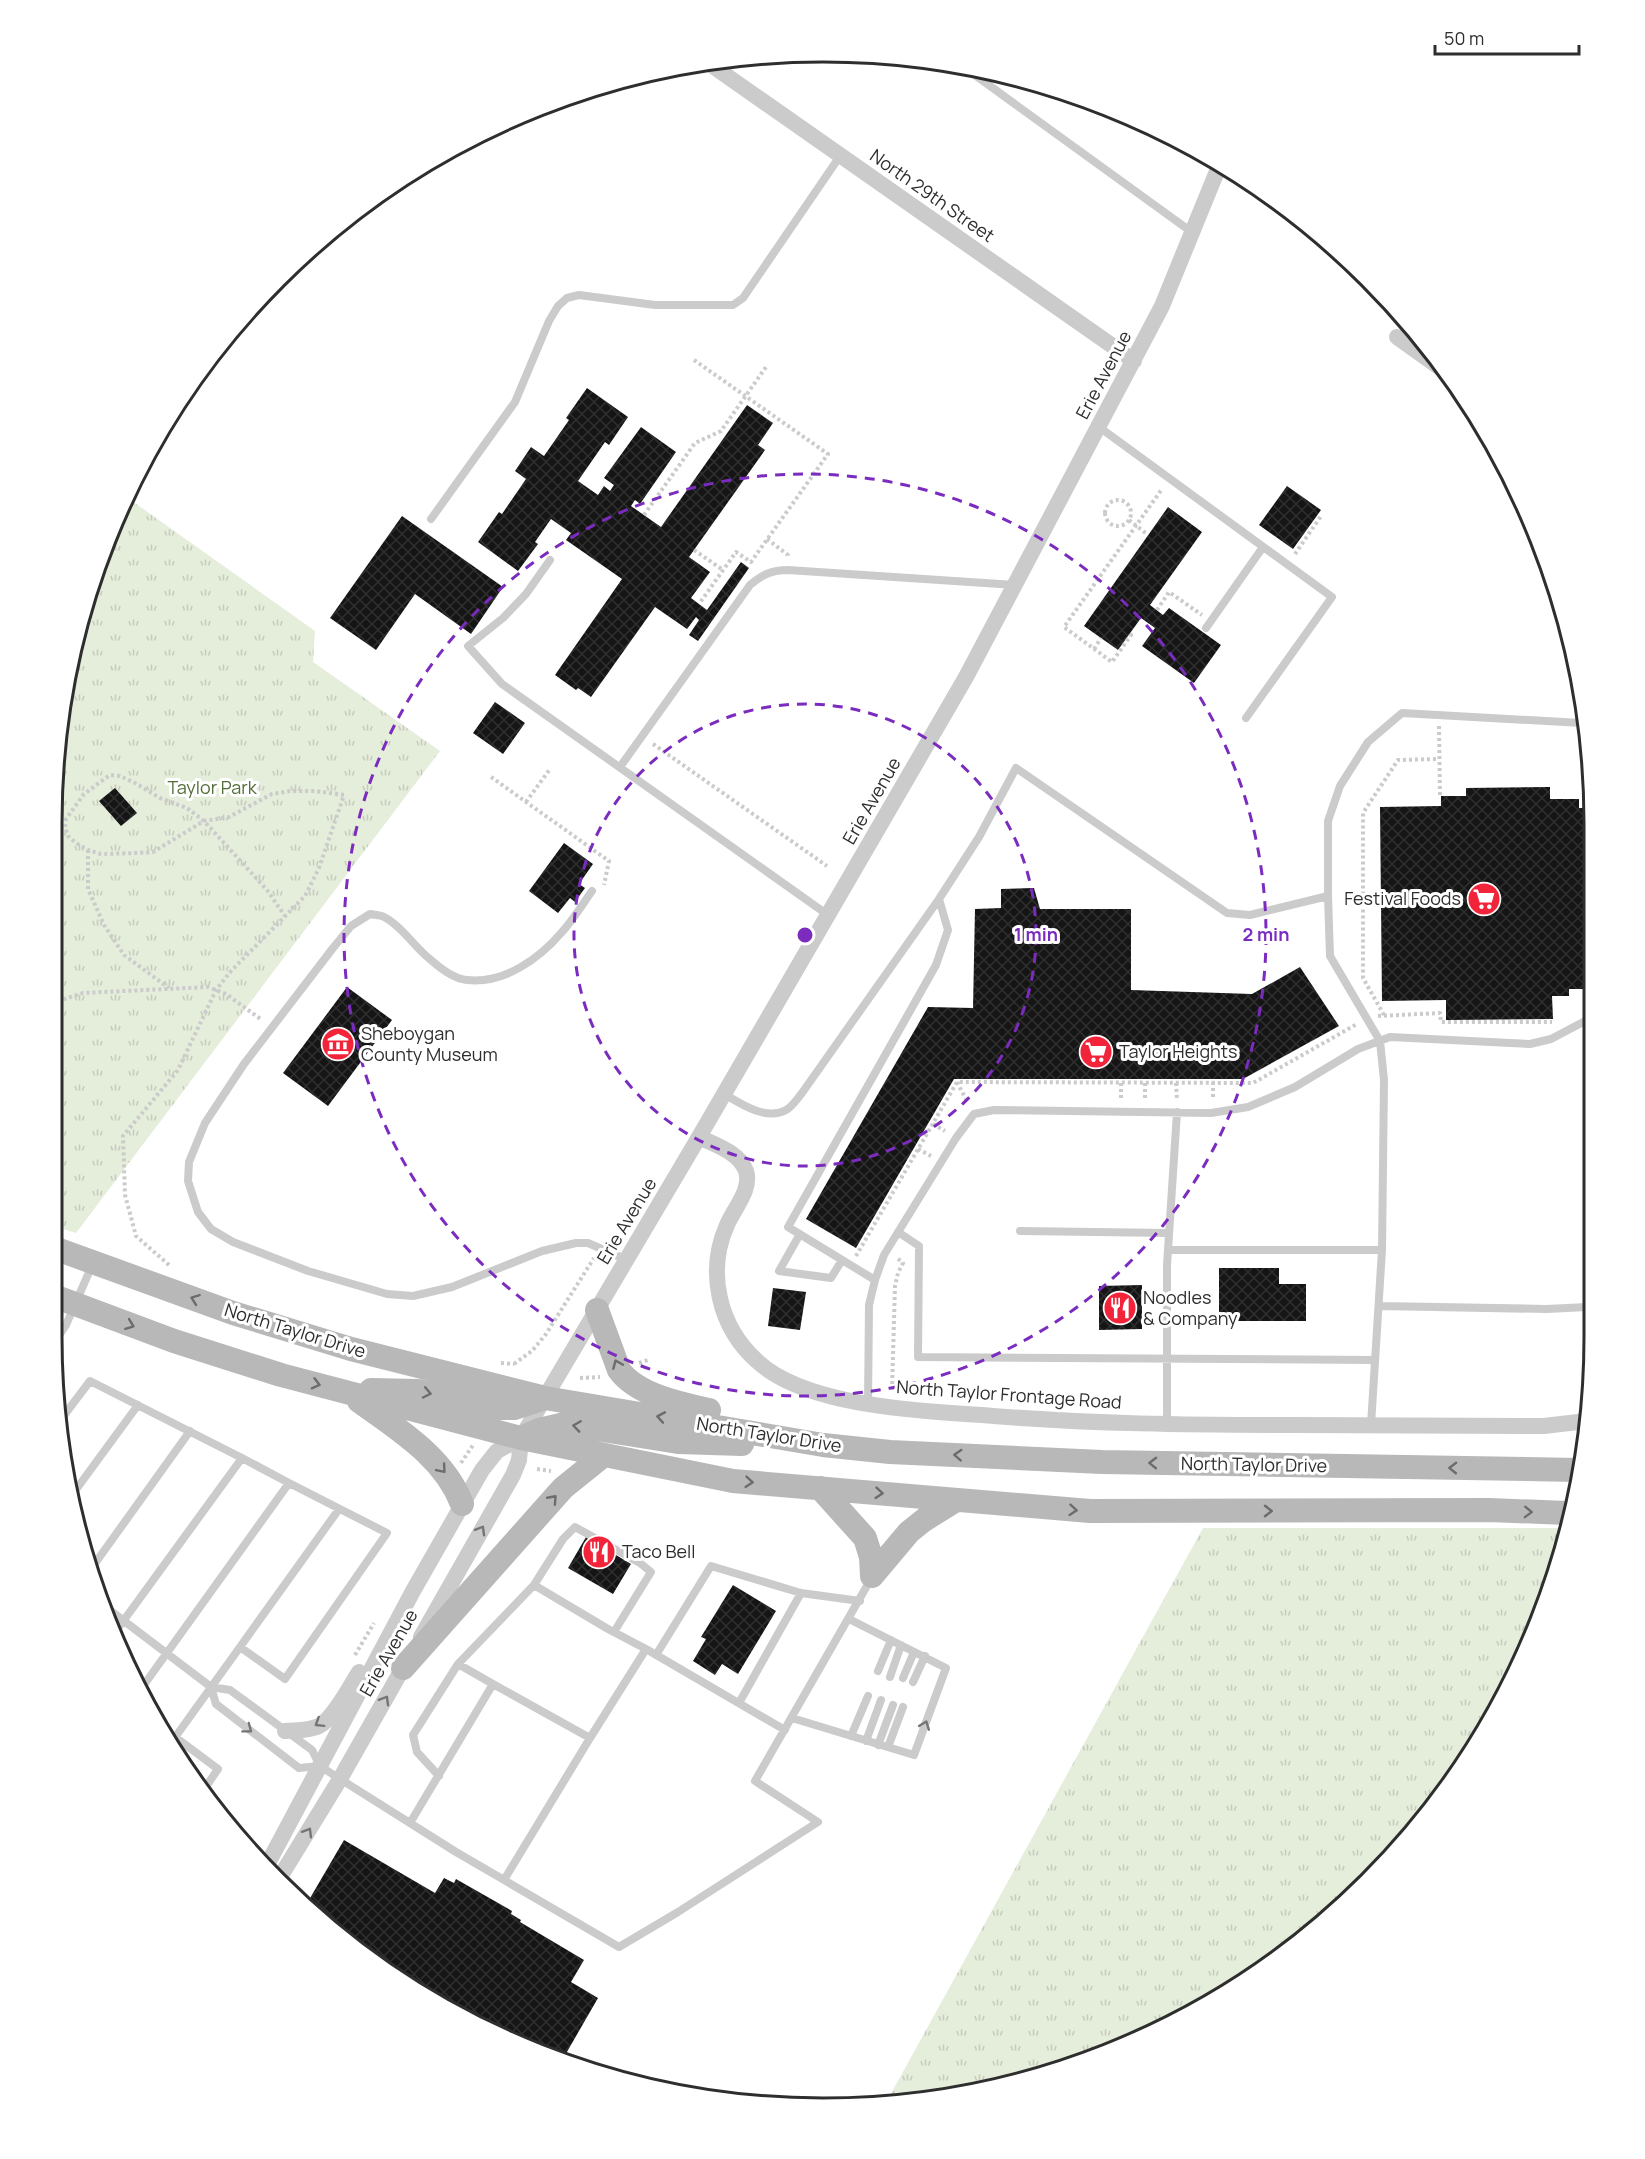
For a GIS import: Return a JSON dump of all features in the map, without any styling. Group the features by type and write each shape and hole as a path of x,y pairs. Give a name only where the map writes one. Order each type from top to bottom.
{"main road":[{"name":"North Taylor Drive","path":"62,1251 233,1313 351,1349 545,1398 823,1445 890,1452 1102,1462 1571,1470"},
{"path":"62,1299 181,1344 281,1375 521,1438 733,1481 1090,1511 1489,1510 1563,1513"},
{"path":"597,1310 619,1370 623,1376 649,1392 823,1445"},
{"path":"348,1393 382,1389 418,1390 492,1408 514,1408 545,1398"},
{"path":"348,1393 424,1450 445,1471 462,1504"},
{"path":"521,1438 539,1430 565,1424 678,1442 823,1445"},
{"path":"403,1668 563,1488 604,1455"},
{"path":"820,1488 865,1538 871,1557 872,1576"},
{"path":"872,1576 909,1532 956,1500"}],"street":[{"name":"North 29th Street","path":"717,69 1134,361"},
{"name":"Erie Avenue","path":"282,1873 340,1779 513,1475 519,1460 521,1438 558,1372 627,1260 966,677 1162,306 1217,172"},
{"path":"1397,337 1423,356"},
{"name":"North Taylor Frontage Road","path":"699,1137 728,1151 738,1159 747,1178 747,1187 727,1224 717,1260 717,1282 723,1310 730,1328 741,1344 768,1371 790,1383 810,1390 891,1407 1051,1421 1167,1424 1535,1426 1578,1422"},
{"name":"Erie Avenue","path":"270,1860 412,1591 482,1470 497,1451 521,1438"},
{"path":"285,1731 308,1730 324,1722 412,1591"}],"lane":[{"path":"979,78 1193,233"},
{"path":"431,519 515,402 549,321 567,298 579,295 655,305 733,305 743,298 840,156"},
{"path":"1099,427 1332,597 1246,718"},
{"path":"1208,625 1263,547"},
{"path":"550,560 526,594 503,618 468,646 502,684 828,915"},
{"path":"620,767 750,585 771,571 788,570 1015,585"},
{"path":"1371,1425 1382,1250 1384,1080 1380,1041 1330,956 1328,821 1340,786 1368,742 1402,713 1577,723"},
{"path":"724,1094 758,1111 775,1113 787,1110 802,1093 939,899 979,837 1016,768 1227,913 1250,915 1328,896"},
{"path":"592,891 562,933 544,950 519,968 503,976 484,980 465,980 450,973 433,962 384,917 370,914 351,927 272,1027 205,1123 189,1162 188,1181 198,1212 211,1228 233,1242 308,1271 387,1294 413,1296 452,1287 542,1251 576,1243 588,1243 627,1260"},
{"path":"875,1280 788,1227 936,965 948,930 939,899"},
{"path":"868,1404 869,1305 875,1280 888,1248 956,1138 974,1114 994,1110 1211,1113 1248,1107 1295,1087 1358,1049 1390,1037 1530,1044 1551,1039 1584,1022"},
{"path":"1167,1424 1168,1250 1177,1112"},
{"path":"1020,1231 1169,1233"},
{"path":"898,1232 919,1246 918,1357 1375,1360"},
{"path":"800,1234 779,1271 831,1278 842,1260"},
{"path":"1168,1250 1382,1250"},
{"path":"62,1331 93,1263"},
{"path":"1378,1306 1546,1309 1584,1307"},
{"path":"66,1413 90,1382 387,1533 285,1679 240,1647"},
{"path":"77,1489 138,1406"},
{"path":"96,1562 190,1431"},
{"path":"119,1627 242,1458"},
{"path":"145,1683 289,1483"},
{"path":"176,1736 339,1509"},
{"path":"439,1776 417,1752 413,1735 458,1664 534,1585 563,1539 575,1527 640,1563 651,1572 614,1632"},
{"path":"656,1655 711,1566 801,1593 860,1600"},
{"path":"114,1613 211,1687 230,1690 312,1750 320,1766 504,1880 619,1947 818,1822 755,1781 872,1576"},
{"path":"534,1585 785,1730"},
{"path":"739,1703 801,1593"},
{"path":"792,1718 914,1755 946,1668 849,1619"},
{"path":"878,1671 891,1640"},
{"path":"890,1677 901,1645"},
{"path":"504,1880 646,1649"},
{"path":"903,1678 915,1652"},
{"path":"913,1682 925,1656"},
{"path":"458,1664 590,1738"},
{"path":"410,1823 493,1684"},
{"path":"211,1687 216,1704 299,1768 320,1766"},
{"path":"851,1736 868,1696"},
{"path":"866,1741 881,1700"},
{"path":"878,1745 893,1705"},
{"path":"888,1748 903,1707"},
{"path":"181,1745 218,1769 208,1784"}],"path":[{"path":"694,360 828,454 751,562 736,552 699,604"},
{"path":"644,515 695,442 721,431 766,367"},
{"path":"1130,634 1112,662 1064,627 1170,479"},
{"path":"1119,501 1127,504 1131,512 1129,520 1123,525 1111,524 1106,514 1108,506 1119,501"},
{"path":"1287,564 1321,516"},
{"path":"1129,520 1148,535"},
{"path":"767,540 788,555 788,570"},
{"path":"694,550 723,570"},
{"path":"1156,610 1169,592 1208,625"},
{"path":"1094,649 1101,638"},
{"path":"1439,715 1440,797"},
{"path":"642,736 827,866"},
{"path":"1384,1015 1363,978 1363,813 1398,760 1439,759"},
{"path":"526,802 550,769"},
{"path":"176,1268 167,1264 136,1236 125,1195 123,1136 178,1070 216,990 231,971 305,896 312,884 344,795 315,791 272,794 229,817 204,821 153,852 101,854 88,850 68,836 65,827 66,819 84,794 110,775 120,776 160,798 187,808 204,821 267,890 285,916"},
{"path":"491,777 609,861 603,893 592,891"},
{"path":"88,850 88,890 104,924 124,955 170,988"},
{"path":"62,1000 83,993 208,987 226,994 272,1027"},
{"path":"957,1082 1253,1083 1366,1018 1440,1013 1442,1022 1553,1022"},
{"path":"957,1082 974,1114"},
{"path":"851,1265 957,1082"},
{"path":"868,1236 888,1248 903,1263 895,1286 891,1407"},
{"path":"498,1363 514,1364"},
{"path":"580,1378 603,1376"}],"green space":[{"name":"Taylor Park","path":"133,502 315,631 313,662 440,751 76,1233 62,1229 63,773 76,674 87,626 119,531"},
{"path":"1203,1528 1559,1528 1526,1628 1482,1717 1426,1800 1395,1838 1361,1875 1324,1909 1286,1940 1203,1996 1114,2040 1019,2072 971,2083 891,2094"}],"building":[{"path":"587,388 628,417 609,445 605,442 578,481 598,495 604,486 610,491 614,485 604,478 641,427 676,452 640,504 635,500 631,506 661,527 747,405 773,423 758,445 765,450 689,557 710,572 691,598 707,610 741,562 749,568 698,641 689,635 699,620 696,617 687,629 655,607 591,697 578,688 576,690 555,675 622,579 566,540 571,533 551,519 535,542 538,544 518,571 478,542 499,512 502,514 526,479 515,471 531,447 544,456 569,420 566,418"},
{"path":"1287,486 1321,510 1293,549 1259,525"},
{"path":"1168,507 1202,532 1150,605 1163,615 1169,608 1221,645 1194,683 1142,646 1155,628 1141,618 1118,650 1084,626"},
{"path":"402,516 503,587 471,634 415,594 376,650 330,618"},
{"path":"495,702 525,723 503,754 473,733"},
{"name":"Festival Foods","path":"1550,787 1550,799 1579,799 1579,808 1583,808 1584,989 1569,989 1569,996 1552,996 1553,1019 1446,1020 1446,1000 1382,1001 1380,807 1441,806 1441,796 1466,796 1466,788"},
{"path":"115,788 137,813 121,826 99,801"},
{"path":"564,843 593,864 579,884 585,888 575,902 570,898 558,913 529,891"},
{"name":"Taylor Heights","path":"1034,888 1040,909 1131,909 1131,990 1252,994 1300,967 1339,1026 1243,1079 954,1079 856,1248 806,1219 928,1007 973,1008 975,909 1001,908 1001,889"},
{"path":"347,987 392,1020 328,1106 283,1073"},
{"path":"1219,1268 1279,1268 1279,1284 1306,1284 1306,1321 1219,1321"},
{"name":"Noodles & Company","path":"1142,1285 1142,1329 1099,1330 1099,1286"},
{"path":"773,1288 806,1292 800,1330 768,1326"},
{"path":"586,1537 631,1564 613,1594 568,1568"},
{"path":"733,1585 776,1611 738,1674 722,1664 715,1675 693,1661 706,1639 701,1637"},
{"path":"344,1840 435,1893 444,1878 454,1883 456,1879 512,1911 511,1914 521,1920 520,1922 584,1960 571,1982 598,1998 566,2053 531,2040 442,1996 359,1940 310,1899"}],"place":[{"name":"Festival Foods","path":"1484,899"},
{"name":"Sheboygan County Museum","path":"338,1044"},
{"name":"Taylor Heights","path":"1096,1052"},
{"name":"Noodles & Company","path":"1120,1308"},
{"name":"Taco Bell","path":"599,1552"}]}
